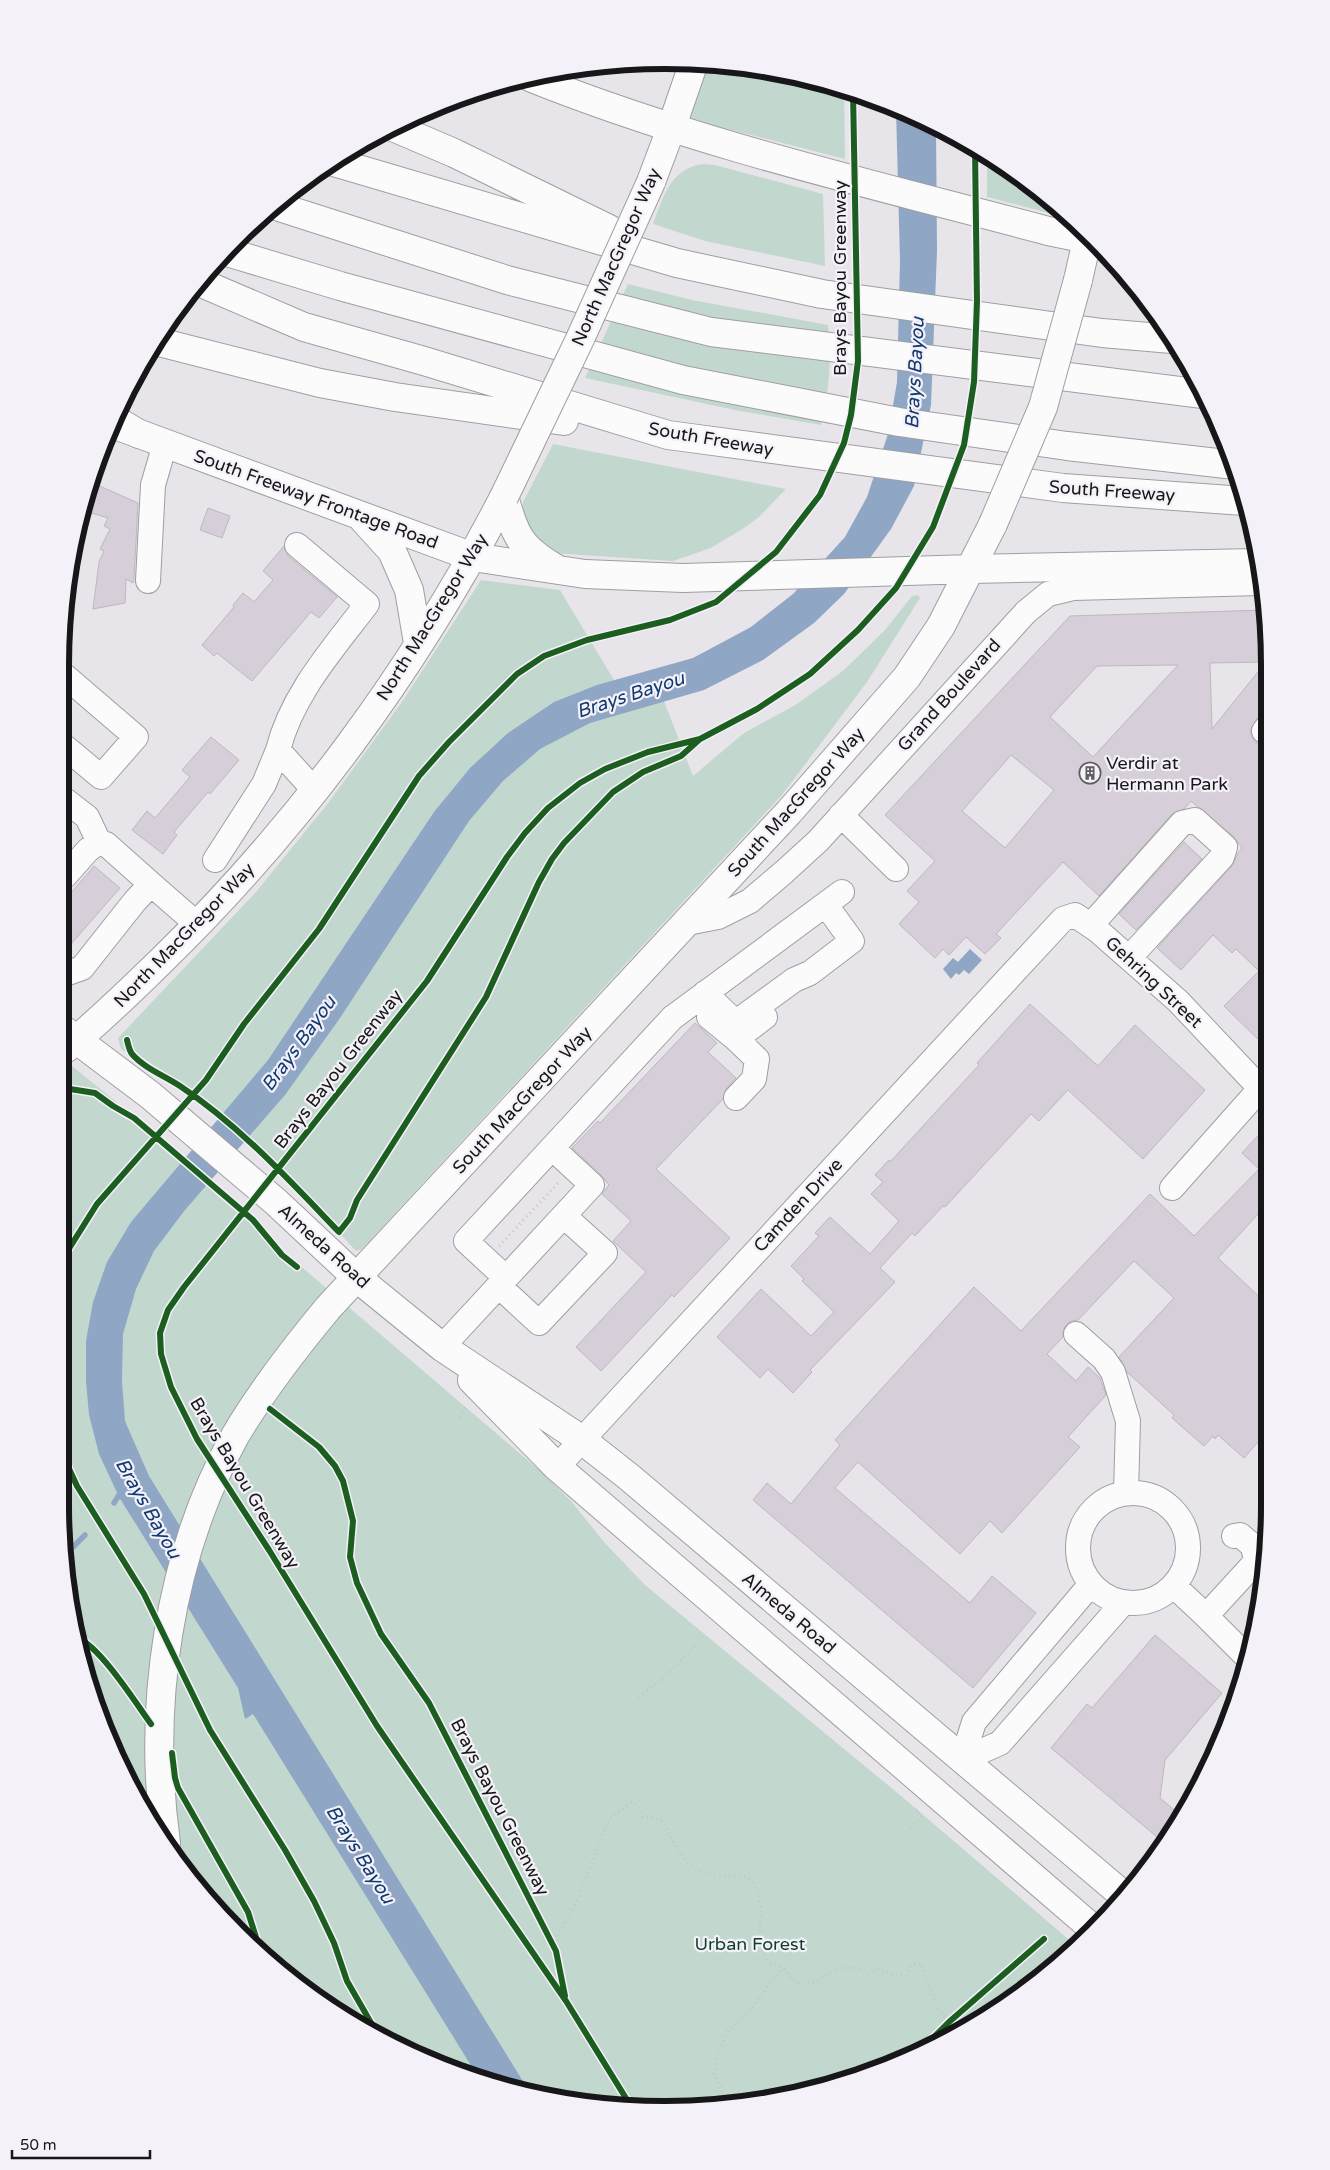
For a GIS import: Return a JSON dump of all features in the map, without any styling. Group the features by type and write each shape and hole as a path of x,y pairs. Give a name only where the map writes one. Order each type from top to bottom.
{"main road":[{"name":"North MacGregor Way","path":"69,1040 102,1018 198,925 248,871 315,791 366,723 418,643 473,557 580,339 651,182 691,70"},
{"path":"542,82 590,101 788,162 1048,231 1080,236"},
{"path":"401,130 454,153 677,263"},
{"path":"342,164 677,263 822,294 1102,333 1164,338"},
{"path":"282,209 508,280 711,332 1196,393"},
{"name":"South MacGregor Way","path":"165,1829 160,1782 161,1711 169,1633 196,1526 223,1460 243,1423 275,1374 328,1308 789,812 907,676 941,626 971,569 993,524 1043,407 1088,244"},
{"path":"233,254 340,286 684,380 899,422 1067,446 1226,463"},
{"name":"South Freeway","path":"206,285 304,327 424,361 668,435 795,454 1063,488 1238,501"},
{"path":"163,343 329,385 395,397 668,435"},
{"path":"120,423 139,434"},
{"name":"South Freeway Frontage Road","path":"119,426 473,557 572,572 683,578 934,569 1252,562"},
{"path":"504,497 518,538 533,555 572,572"},
{"path":"358,514 392,551 409,590 418,643"},
{"name":"Almeda Road","path":"69,1040 150,1095 276,1202 356,1277 442,1347 582,1440 629,1477 1119,1891"},
{"name":"Almeda Road","path":"442,1347 480,1390 557,1467 1089,1925"},
{"path":"934,1792 962,1760"}],"street":[{"path":"148,581 152,485 166,444"},
{"path":"215,860 264,784 292,711 305,689 367,604 297,545"},
{"name":"Grand Boulevard","path":"687,923 718,917 750,901 784,872 818,841 981,659 1026,612 1048,594 1073,588 1255,583"},
{"path":"69,679 136,737 101,777 69,750"},
{"path":"278,750 315,791"},
{"path":"69,803 87,817 99,842 106,844 198,925"},
{"path":"841,815 896,869"},
{"path":"1091,925 1182,823 1195,820 1225,847 1222,857 1128,958"},
{"path":"69,871 88,850 99,842"},
{"path":"69,973 82,968 135,901 151,884"},
{"path":"564,1216 604,1253 539,1323 466,1240 672,1018 698,998 834,899 852,941 810,974 794,980 739,1020 731,1018 698,998"},
{"name":"Gehring Street","path":"1040,944 1063,919 1075,915 1091,925 1178,1001 1261,1081"},
{"name":"Camden Drive","path":"557,1467 1040,944"},
{"path":"736,1040 802,989 810,974"},
{"path":"698,998 736,1040 757,1059 754,1079 736,1098"},
{"path":"1172,1188 1261,1087"},
{"path":"442,1347 592,1185 552,1148"},
{"path":"1076,1334 1104,1359 1113,1372 1128,1421 1126,1493"},
{"path":"1134,1492 1150,1495 1165,1502 1177,1514 1185,1528 1189,1545 1187,1560 1182,1574 1174,1586 1159,1597 1142,1603 1123,1602 1106,1596 1091,1584 1082,1568 1078,1551 1080,1532 1088,1516 1101,1503 1126,1493 1134,1492"},
{"path":"1229,1530 1240,1535 1253,1546 1259,1554"},
{"path":"1206,1616 1259,1558"},
{"path":"962,1760 974,1722 1091,1584"},
{"path":"1174,1586 1243,1653"},
{"path":"962,1760 1000,1744 1123,1602"}],"path":[{"path":"639,1697 670,1672 696,1645"},
{"path":"556,1951 558,1935 576,1903 609,1819 632,1802 638,1807 642,1817 652,1817 664,1822 677,1850 696,1870 710,1874 747,1877 755,1886 761,1900 762,1915 758,1938 765,1958 772,1964 783,1968 791,1978 799,1983 809,1983 842,1967 857,1966 868,1974 880,1969 891,1974 906,1976 912,1965 920,1963 937,2007 949,2022"},
{"path":"552,1942 558,1959"},
{"path":"725,2098 714,2074 716,2060 728,2030 752,2009 769,1983 783,1968"},
{"path":"943,2028 956,2015"}],"green space":[{"path":"701,70 781,80 819,89 844,96 845,159 712,125 686,116"},
{"path":"703,164 715,165 823,194 825,266 705,241 653,224 669,186 675,178 683,171"},
{"path":"987,164 1028,192 1055,215 987,197"},
{"path":"628,284 692,300 828,325 829,375 821,425 735,410 585,378"},
{"path":"553,444 786,489 759,517 744,528 711,548 673,561 551,553 532,538 522,509 523,502"},
{"path":"481,580 560,590 620,690 657,683 693,776 744,733 797,704 844,670 885,630 912,596 918,595 920,598 867,682 782,795 362,1249 356,1251 301,1192 235,1127 180,1086 121,1049 118,1038 256,892 329,802 404,699"},
{"name":"Urban Forest","path":"69,1063 205,1175 283,1251 538,1469 571,1501 604,1542 645,1585 900,1795 1071,1941 1028,1978 996,2001 929,2040 857,2070 819,2081 781,2090 704,2100 626,2100 549,2090 473,2070 401,2040 334,2001 272,1953 243,1927 192,1868 169,1836 149,1803 130,1769 100,1697 80,1621 70,1544 69,1505"}],"water":[{"name":"Brays Bayou","path":"896,115 936,134 937,251 931,405 914,486 891,529 844,594 814,623 763,660 704,690 590,723 540,749 503,781 469,821 340,1018 285,1095 185,1210 154,1251 136,1289 123,1334 122,1381 125,1421 149,1476 525,2084 474,2070 253,1714 245,1719 238,1688 119,1497 99,1454 89,1415 86,1381 86,1341 93,1302 107,1262 131,1222 268,1060 434,812 470,768 508,733 554,702 597,685 693,658 751,627 793,594 845,537 867,497 888,434 897,382 900,261"},
{"path":"970,949 982,960 969,974 964,970 959,975 956,973 951,979 943,969 953,958 958,962"}],"building":[{"path":"97,485 138,503 134,580 133,583 126,579 125,603 93,609 99,562 104,551 100,549 110,529 104,526 108,518 89,512"},
{"path":"208,508 230,516 222,538 200,530"},
{"path":"284,546 288,556 337,597 319,618 311,612 252,681 217,653 214,656 202,645 234,607 233,605 243,593 254,602 273,580 263,571"},
{"name":"Verdir at Hermann Park","path":"1258,610 1261,662 1210,663 1212,729 1261,668 1261,716 1258,717 1250,730 1255,742 1261,746 1261,1042 1224,1006 1259,971 1236,949 1232,953 1213,935 1181,970 1157,948 1232,866 1242,848 1234,837 1191,801 1184,809 1172,814 1099,896 1063,862 996,934 1001,938 985,954 966,937 949,955 943,949 935,958 899,924 919,902 907,891 935,861 885,815 1070,616","holes":["1178,665 1093,757 1050,717 1097,666","1011,755 1054,790 1005,848 962,811"]},
{"path":"211,737 239,760 210,794 208,792 174,832 177,835 163,854 132,830 147,811 155,818 190,777 182,770"},
{"path":"1184,842 1202,859 1136,930 1119,914"},
{"path":"94,866 120,888 69,946 69,895"},
{"path":"1030,1004 1098,1066 1135,1025 1205,1090 1143,1159 1068,1090 1039,1121 1031,1114 945,1207 943,1206 915,1236 912,1233 880,1268 895,1282 810,1370 812,1372 793,1393 768,1369 760,1378 717,1337 761,1289 811,1336 834,1312 802,1281 804,1279 791,1266 819,1236 815,1233 830,1217 870,1254 899,1221 871,1194 883,1182 875,1175 889,1160 890,1162 979,1065 977,1063"},
{"path":"695,1023 717,1043 708,1052 736,1078 726,1089 723,1099 656,1169 730,1238 674,1297 672,1295 601,1371 576,1347 646,1272 613,1241 631,1221 602,1194 609,1185 601,1175 572,1148 598,1121 600,1123"},
{"path":"1261,1132 1261,1217 1258,1214 1218,1258 1261,1298 1261,1439 1244,1458 1218,1435 1215,1439 1213,1436 1204,1446 1172,1418 1174,1415 1127,1372 1119,1357 1174,1298 1134,1261 1078,1320 1071,1321 1066,1325 1063,1337 1047,1354 1076,1381 1088,1367 1100,1378 1106,1395 1068,1437 1080,1447 1002,1533 990,1521 960,1554 858,1462 835,1488 970,1603 992,1576 1036,1613 973,1688 753,1500 767,1483 791,1504 840,1445 835,1440 974,1287 1021,1331 1150,1194 1194,1236 1259,1169 1242,1153"},
{"path":"1155,1635 1222,1693 1165,1760 1160,1798 1176,1811 1159,1839 1051,1748 1087,1704 1092,1708"}],"waterway":[{"name":"Brays Bayou","path":"114,1503 122,1490"},
{"path":"71,1549 85,1535"}],"cycle path":[{"name":"Brays Bayou Greenway","path":"69,1249 97,1204 206,1080 244,1024 319,929 419,776 449,742 517,674 544,656 587,640 670,620 716,602 776,552 820,495 844,443 851,415 858,361 853,99"},
{"path":"127,1040 131,1052 137,1059 180,1086 223,1118 263,1154 339,1232 350,1218 357,1200 486,997 539,882 564,843 613,792 643,772 681,756 700,739 757,709 810,674 858,630 896,588 933,527 964,445 974,382 977,301 975,156"},
{"name":"Brays Bayou Greenway","path":"627,2100 566,2001 377,1726 269,1550 197,1439 171,1387 161,1354 160,1333 168,1310 184,1287 427,981 507,857 525,833 548,808 580,783 605,769 648,752 700,739"},
{"path":"69,1088 95,1093 134,1118 253,1220 282,1255 297,1267"},
{"name":"Brays Bayou Greenway","path":"270,1409 319,1447 335,1466 343,1481 353,1521 350,1557 357,1583 381,1634 429,1703 556,1951 565,1996"},
{"path":"69,1469 77,1486 144,1594 210,1730 285,1850 314,1901 334,1943 347,1981 371,2023"},
{"path":"85,1643 107,1664 151,1724"},
{"path":"172,1753 178,1788 248,1912 257,1939"},
{"path":"934,2037 1044,1939"}],"place":[{"name":"Verdir at Hermann Park","path":"1090,773"}]}
